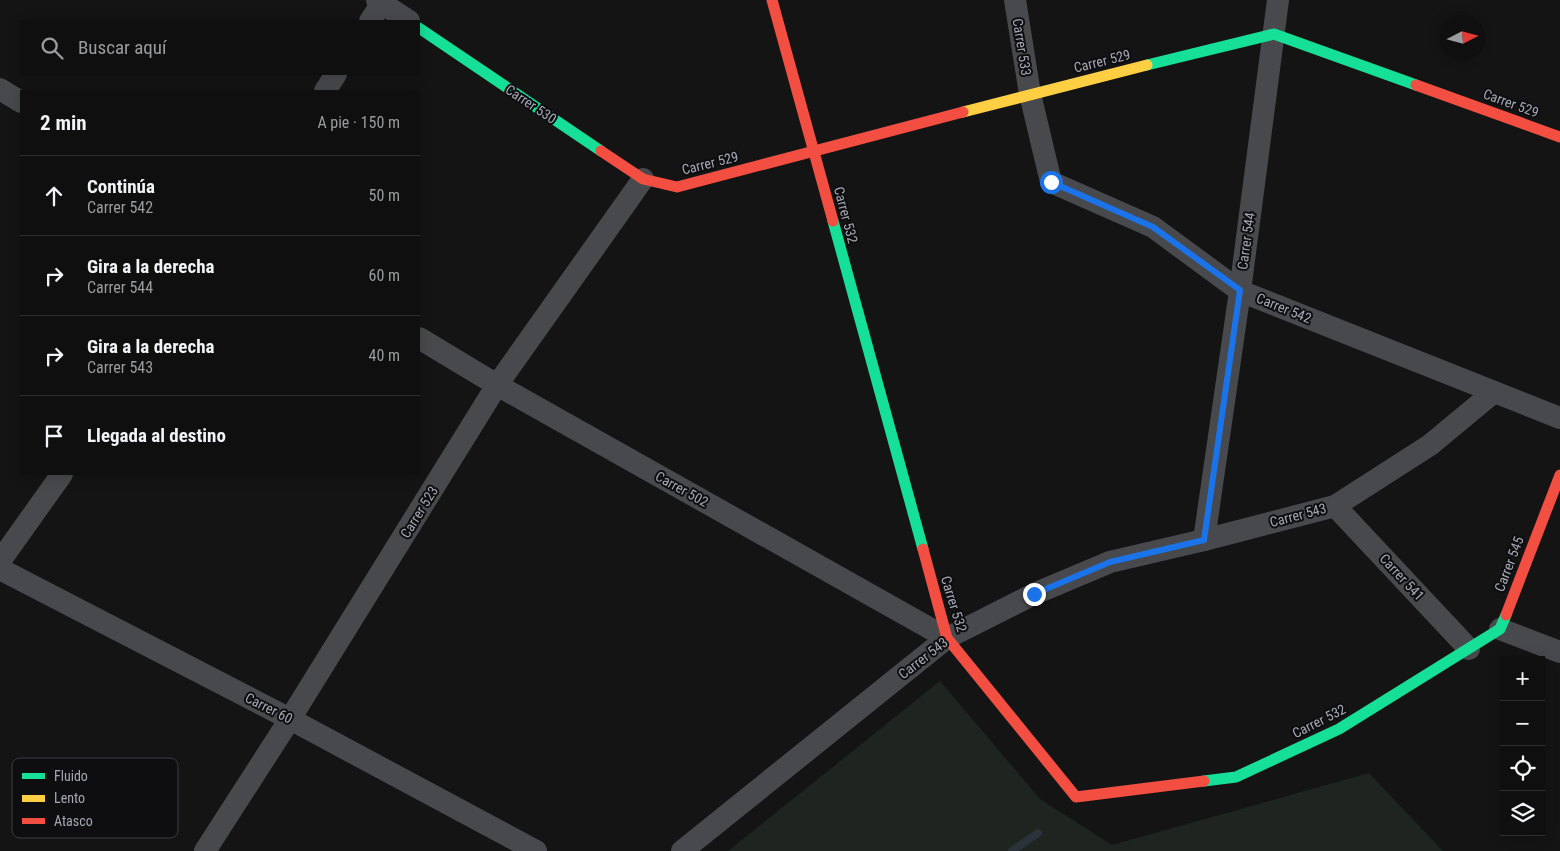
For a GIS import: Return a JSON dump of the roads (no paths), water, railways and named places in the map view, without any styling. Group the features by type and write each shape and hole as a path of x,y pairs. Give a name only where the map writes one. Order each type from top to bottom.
{"street":[{"name":"Carrer 532","path":"772,0 947,638 1076,797 1236,777 1339,729 1468,649"},
{"name":"Carrer 533","path":"1015,0 1030,94"},
{"name":"Carrer 544","path":"1204,540 1240,290 1278,0"},
{"path":"381,5 407,20"},
{"name":"Carrer 530","path":"420,29 642,180"},
{"name":"Carrer 529","path":"642,180 677,187 1030,94 1274,34 1560,137"},
{"path":"325,90 335,75"},
{"path":"0,89 20,101"},
{"name":"Carrer 542","path":"1030,94 1051,182 1153,227 1240,290 1560,418"},
{"name":"Carrer 523","path":"205,851 290,719 497,385 642,180"},
{"name":"Carrer 502","path":"420,339 497,385 947,638"},
{"name":"Carrer 543","path":"682,851 947,638 1034,594 1110,562 1334,506 1430,446 1494,392"},
{"path":"0,561 61,475"},
{"name":"Carrer 545","path":"1500,629 1560,475"},
{"name":"Carrer 541","path":"1334,506 1468,649"},
{"name":"Carrer 60","path":"0,569 290,719 536,851"},
{"path":"1468,649 1500,629 1560,652"}],"waterway":[{"path":"1012,851 1038,833"}]}
